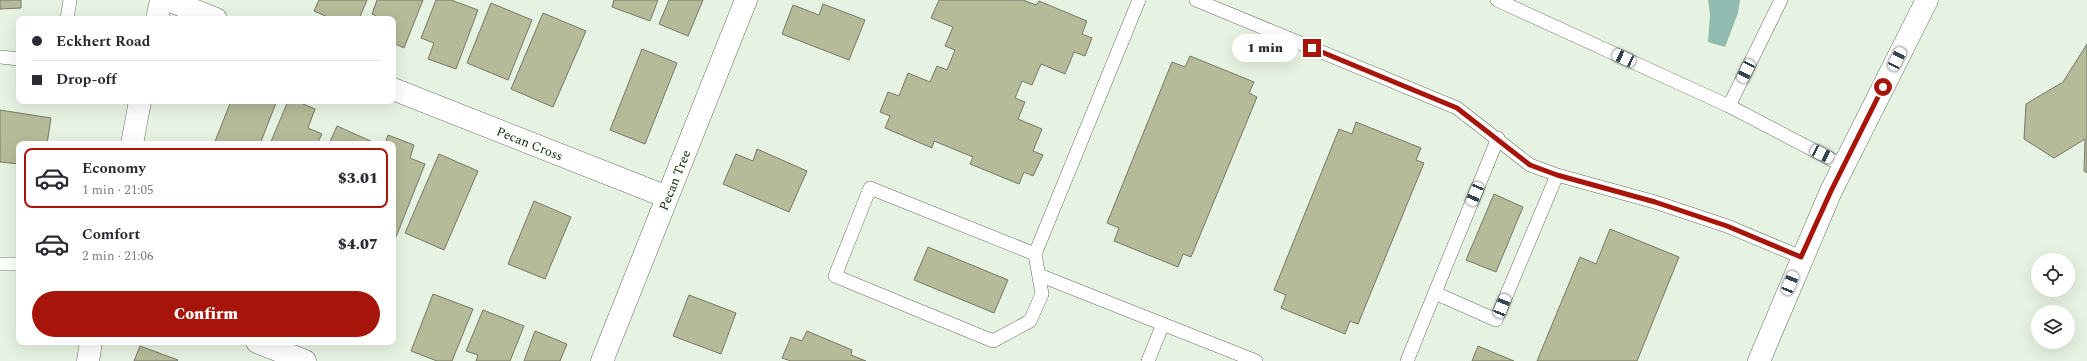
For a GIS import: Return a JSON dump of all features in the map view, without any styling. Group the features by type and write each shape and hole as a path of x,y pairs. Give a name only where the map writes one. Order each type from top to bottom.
{"street":[{"path":"158,16 161,0"},
{"path":"168,0 208,16"},
{"name":"Pecan Tree","path":"602,361 746,0"},
{"path":"1758,361 1801,257 1831,191 1927,0"},
{"name":"Pecan Cross","path":"396,90 668,197"},
{"path":"133,141 139,104"},
{"path":"88,361 91,345"},
{"path":"265,345 305,361"}],"lane":[{"path":"67,16 70,0"},
{"path":"1035,254 870,188 834,276 993,342 1030,321 1042,294 1035,254 1139,0"},
{"path":"1196,0 1457,108 1498,138 1530,165 1557,175 1655,202 1727,226 1801,257"},
{"path":"1497,0 1729,106 1844,166"},
{"path":"1729,106 1781,0"},
{"path":"0,57 16,59"},
{"path":"1407,361 1498,138"},
{"path":"1434,293 1496,320 1557,175"},
{"path":"0,264 16,264"},
{"path":"1039,275 1256,361"},
{"path":"1148,361 1163,324"}],"water":[{"path":"1708,0 1740,0 1738,13 1725,47 1708,42 1710,14"}],"building":[{"path":"0,0 21,0 21,8 0,9"},
{"path":"319,0 367,0 360,16 325,16 314,11"},
{"path":"377,0 423,0 404,48 396,44 396,16 376,16 372,14"},
{"path":"436,0 451,0 478,10 456,69 428,59 434,43 421,38"},
{"path":"614,0 658,0 650,21 612,7"},
{"path":"669,0 703,0 688,36 659,24"},
{"path":"939,0 1023,0 1036,5 1039,1 1087,21 1082,34 1092,38 1085,56 1074,52 1065,74 1041,64 1032,85 1022,81 1015,98 1025,102 1018,119 1042,129 1033,151 1043,155 1033,176 1024,172 1019,184 970,164 973,157 934,141 932,148 885,128 890,116 880,112 888,92 899,96 908,73 930,82 937,66 947,70 955,50 945,46 953,27 931,18"},
{"path":"491,3 532,20 508,80 467,63"},
{"path":"823,4 865,20 849,60 782,34 793,5 819,15"},
{"path":"543,13 586,31 553,107 511,89"},
{"path":"2087,44 2087,173 2084,171 2085,139 2054,158 2024,139 2026,104 2063,82"},
{"path":"642,49 677,63 645,144 610,130"},
{"path":"1190,56 1254,82 1249,93 1257,97 1191,257 1183,254 1178,267 1114,241 1119,228 1107,223 1172,62 1185,67"},
{"path":"230,104 276,104 261,141 215,141"},
{"path":"287,104 303,104 315,109 308,128 322,134 318,141 271,141"},
{"path":"0,110 51,118 47,141 16,141 16,164 0,162"},
{"path":"1356,122 1421,148 1416,160 1424,163 1358,324 1350,321 1345,334 1281,308 1286,295 1274,290 1339,129 1352,134"},
{"path":"337,126 371,141 330,141"},
{"path":"388,135 414,145 410,158 425,164 396,237 396,141 386,141"},
{"path":"757,149 807,171 789,212 723,184 736,154 753,161"},
{"path":"439,154 478,171 444,250 405,233"},
{"path":"1494,194 1523,207 1496,272 1466,260"},
{"path":"534,201 571,217 545,279 508,264"},
{"path":"1610,229 1679,257 1637,361 1537,361 1580,257 1596,264"},
{"path":"928,247 1008,280 994,313 914,280"},
{"path":"433,294 473,309 452,361 437,361 411,351"},
{"path":"689,295 736,313 721,354 673,336"},
{"path":"483,310 524,326 510,361 476,361 478,355 466,351"},
{"path":"535,331 567,344 560,361 524,361"},
{"path":"807,331 852,350 851,355 866,361 791,361 782,358 791,337 802,341"},
{"path":"140,346 178,360 134,361"},
{"path":"1478,346 1514,361 1472,361"}],"route":[{"path":"1312,48 1457,108 1498,138 1530,165 1557,175 1655,202 1727,226 1801,257 1831,191 1883,87"}]}
